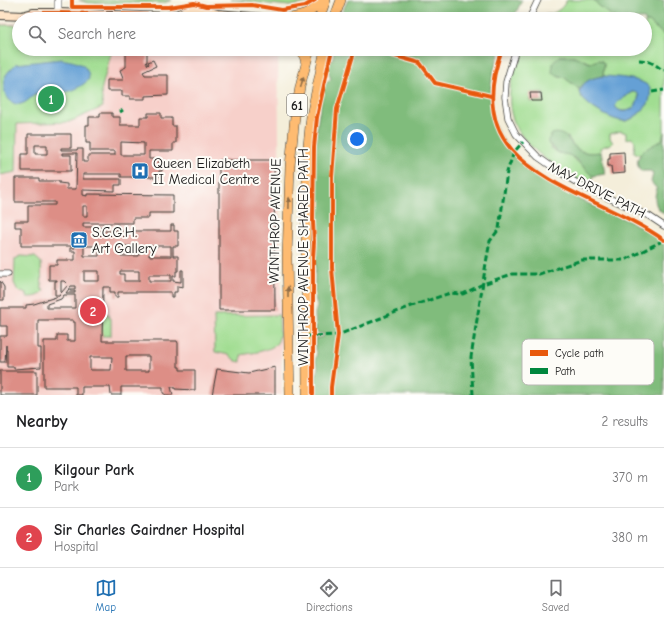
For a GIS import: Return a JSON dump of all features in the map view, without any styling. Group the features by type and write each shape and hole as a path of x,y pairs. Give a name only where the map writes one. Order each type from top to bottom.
{"main road":[{"path":"312,12 322,0"},
{"path":"322,12 326,0"},
{"path":"337,12 341,0"},
{"path":"185,12 189,8 208,12"},
{"path":"0,15 12,16"},
{"path":"304,56 306,63"},
{"name":"WINTHROP AVENUE","path":"290,395 287,258 290,166 295,116 308,56"},
{"name":"61","path":"308,395 306,212 308,146 311,116 324,56"}],"street":[{"path":"58,0 58,12"},
{"path":"532,12 538,0"},
{"path":"514,56 506,82 505,97 508,118 516,134 538,157 561,173 582,186 649,216 664,226"},
{"path":"0,274 8,274"}],"shaded area":[{"name":"Queen Elizabeth II Medical Centre","path":"12,23 12,56 278,56 282,395 0,395 0,24"}],"green space":[{"path":"79,0 172,0 163,3 88,3"},
{"path":"230,0 311,0 309,3 290,6"},
{"path":"348,0 522,0 516,12 342,12"},
{"path":"567,0 594,0 607,12 556,12"},
{"path":"594,0 664,0 664,35 652,25 652,12 607,12"},
{"path":"0,25 12,25 12,56 110,56 101,91 103,107 69,122 17,124 16,172 0,175"},
{"path":"652,25 664,35 664,132 662,140 640,155 634,152 635,142 632,138 626,139 626,133 621,131 610,134 610,138 613,143 600,148 601,152 590,153 581,151 574,146 568,137 548,143 552,149 559,153 570,155 593,176 589,185 574,179 538,153 519,132 513,121 510,109 510,95 516,63 520,63 522,56 559,56 553,74 565,78 579,89 583,100 589,105 605,115 626,121 635,117 648,104 650,89 639,81 603,76 604,64 602,61 599,60 590,63 574,56 652,56","holes":["544,92 544,101 530,102 529,93"]},
{"path":"333,56 499,56 494,70 491,90 491,107 494,123 501,138 512,152 526,166 544,179 579,199 645,229 664,243 664,395 316,395 316,375 318,367 315,360 317,353 315,350 315,338 323,337 324,334 316,333 315,313 317,306 314,293 317,214 314,199 314,171 317,125 324,84 331,79 327,69"},
{"path":"559,56 574,56 590,63 598,60 602,61 604,64 603,76 590,80 579,89 565,78 552,73 553,63"},
{"path":"632,92 638,94 638,102 636,106 625,111 617,109 615,106 618,101"},
{"path":"664,132 664,213 659,209 656,203 655,196 657,189 651,182 653,174 651,171 641,171 638,165 638,160 642,152 662,140"},
{"path":"557,133 566,137 578,150 591,153 601,152 605,174 593,176 576,159 569,155 559,153 548,143 548,140 552,134"},
{"path":"21,256 35,257 41,262 42,290 44,290 35,297 27,297 27,294 18,291 14,283 15,259"},
{"path":"102,314 109,314 109,318 111,318 111,336 102,336"},
{"path":"279,315 279,338 276,344 272,347 241,355 241,362 236,361 229,355 215,352 214,316"}],"water":[{"path":"61,59 76,62 83,66 88,73 89,79 86,83 77,88 61,93 51,94 46,90 42,90 40,93 21,104 12,102 6,95 4,91 5,77 16,64"},
{"path":"601,76 643,82 650,89 648,104 635,117 625,121 613,119 592,107 581,97 579,92 586,82","holes":["632,92 638,94 638,99 634,107 626,111 618,110 615,106 618,101"]}],"building":[{"path":"126,56 147,56 146,62 148,65 148,62 153,60 156,66 143,72 145,75 168,75 168,95 145,96 145,99 130,99 130,96 122,96 122,91 107,91 107,80 124,80 120,70 126,67"},
{"path":"530,93 541,93 542,101 531,101"},
{"path":"100,113 112,113 112,117 120,117 120,125 140,125 140,117 148,117 148,113 161,113 161,118 172,118 172,126 176,126 176,143 173,143 173,151 149,151 149,159 159,159 159,163 162,163 162,171 159,171 159,177 148,177 148,174 142,174 142,176 139,177 121,177 121,174 83,174 83,179 121,179 121,185 115,185 115,191 83,190 83,195 173,195 173,213 149,213 149,218 133,218 133,223 83,223 83,227 101,227 101,231 116,231 116,225 118,225 118,231 171,231 171,225 174,225 174,231 178,231 178,246 173,246 173,256 178,256 178,271 176,271 176,276 173,276 173,281 181,282 181,270 183,270 183,287 177,286 177,292 174,292 174,297 171,297 171,292 118,292 118,297 115,297 115,292 110,292 110,287 103,287 102,341 177,341 178,367 180,367 180,370 195,370 195,390 175,389 175,387 171,387 173,395 166,395 163,393 163,387 121,387 121,395 111,395 110,387 82,387 82,395 76,395 76,387 44,387 44,341 57,341 57,335 67,335 67,341 75,341 75,322 73,322 73,320 38,320 38,348 41,348 41,367 14,369 14,367 7,367 6,345 5,362 0,362 0,336 7,336 7,326 0,326 0,308 26,308 26,305 59,296 60,295 55,295 55,281 57,280 49,280 49,265 57,265 57,260 75,260 75,251 70,251 70,248 75,248 75,246 21,246 21,227 15,227 15,221 28,221 28,205 55,205 55,202 15,202 15,178 39,178 39,181 59,181 59,183 67,184 67,189 76,189 77,153 62,153 62,155 71,155 71,171 22,171 22,154 28,154 28,134 71,134 71,148 61,148 61,150 83,149 83,162 88,162 88,155 115,155 115,151 90,151 90,143 86,143 86,125 89,125 89,117 100,117","holes":["121,142 144,143 144,155 121,155","35,145 47,145 47,154 35,154","83,206 87,206 87,216 83,216","84,246 99,246 99,256 84,256","120,246 139,246 139,256 120,256","149,246 171,246 171,256 149,256 149,254 151,254 151,248 149,248","84,271 99,271 99,281 84,281","120,271 139,271 139,281 124,281 124,274 120,274","149,275 171,275 171,281 149,281","61,281 64,281 68,285 61,293","71,286 75,286 75,289 70,289 70,291 75,291 75,293 66,293","64,295 75,295 75,308 47,308 47,304 61,299","126,356 149,356 149,371 126,371","90,357 112,357 111,370 90,370"]},
{"path":"624,152 625,173 612,174 611,166 608,166 610,153"},
{"path":"219,160 274,160 275,310 219,310"},
{"path":"0,281 4,287 4,300 0,300"},
{"path":"275,367 275,395 212,395 217,369 249,373"},
{"path":"0,371 37,371 37,395 0,395"}],"marked path":[{"path":"639,60 654,64 664,70"},
{"path":"652,92 664,90"},
{"path":"473,395 471,357 490,241 499,229 507,172 514,152 523,142"},
{"path":"307,336 338,335 409,307 450,293 463,294 483,284 512,274 539,274 582,260 625,260 664,240"}],"cycle path":[{"path":"72,0 72,7 169,7 194,3 206,6 252,5 282,10 305,6 315,0"},
{"name":"WINTHROP AVENUE SHARED PATH","path":"313,395 314,147 317,117 330,56"},
{"path":"331,395 338,335 332,268 332,177 337,109 353,56"},
{"path":"396,56 420,63 435,83 491,96"},
{"name":"MAY DRIVE PATH","path":"500,56 492,91 497,125 513,151 537,172 567,189 634,221 664,240"}],"place":[{"name":"Kilgour Park","path":"51,99"},
{"name":"Queen Elizabeth II Medical Centre","path":"140,171"},
{"name":"S.C.G.H. Art Gallery","path":"79,240"},
{"name":"Sir Charles Gairdner Hospital","path":"93,311"}]}
